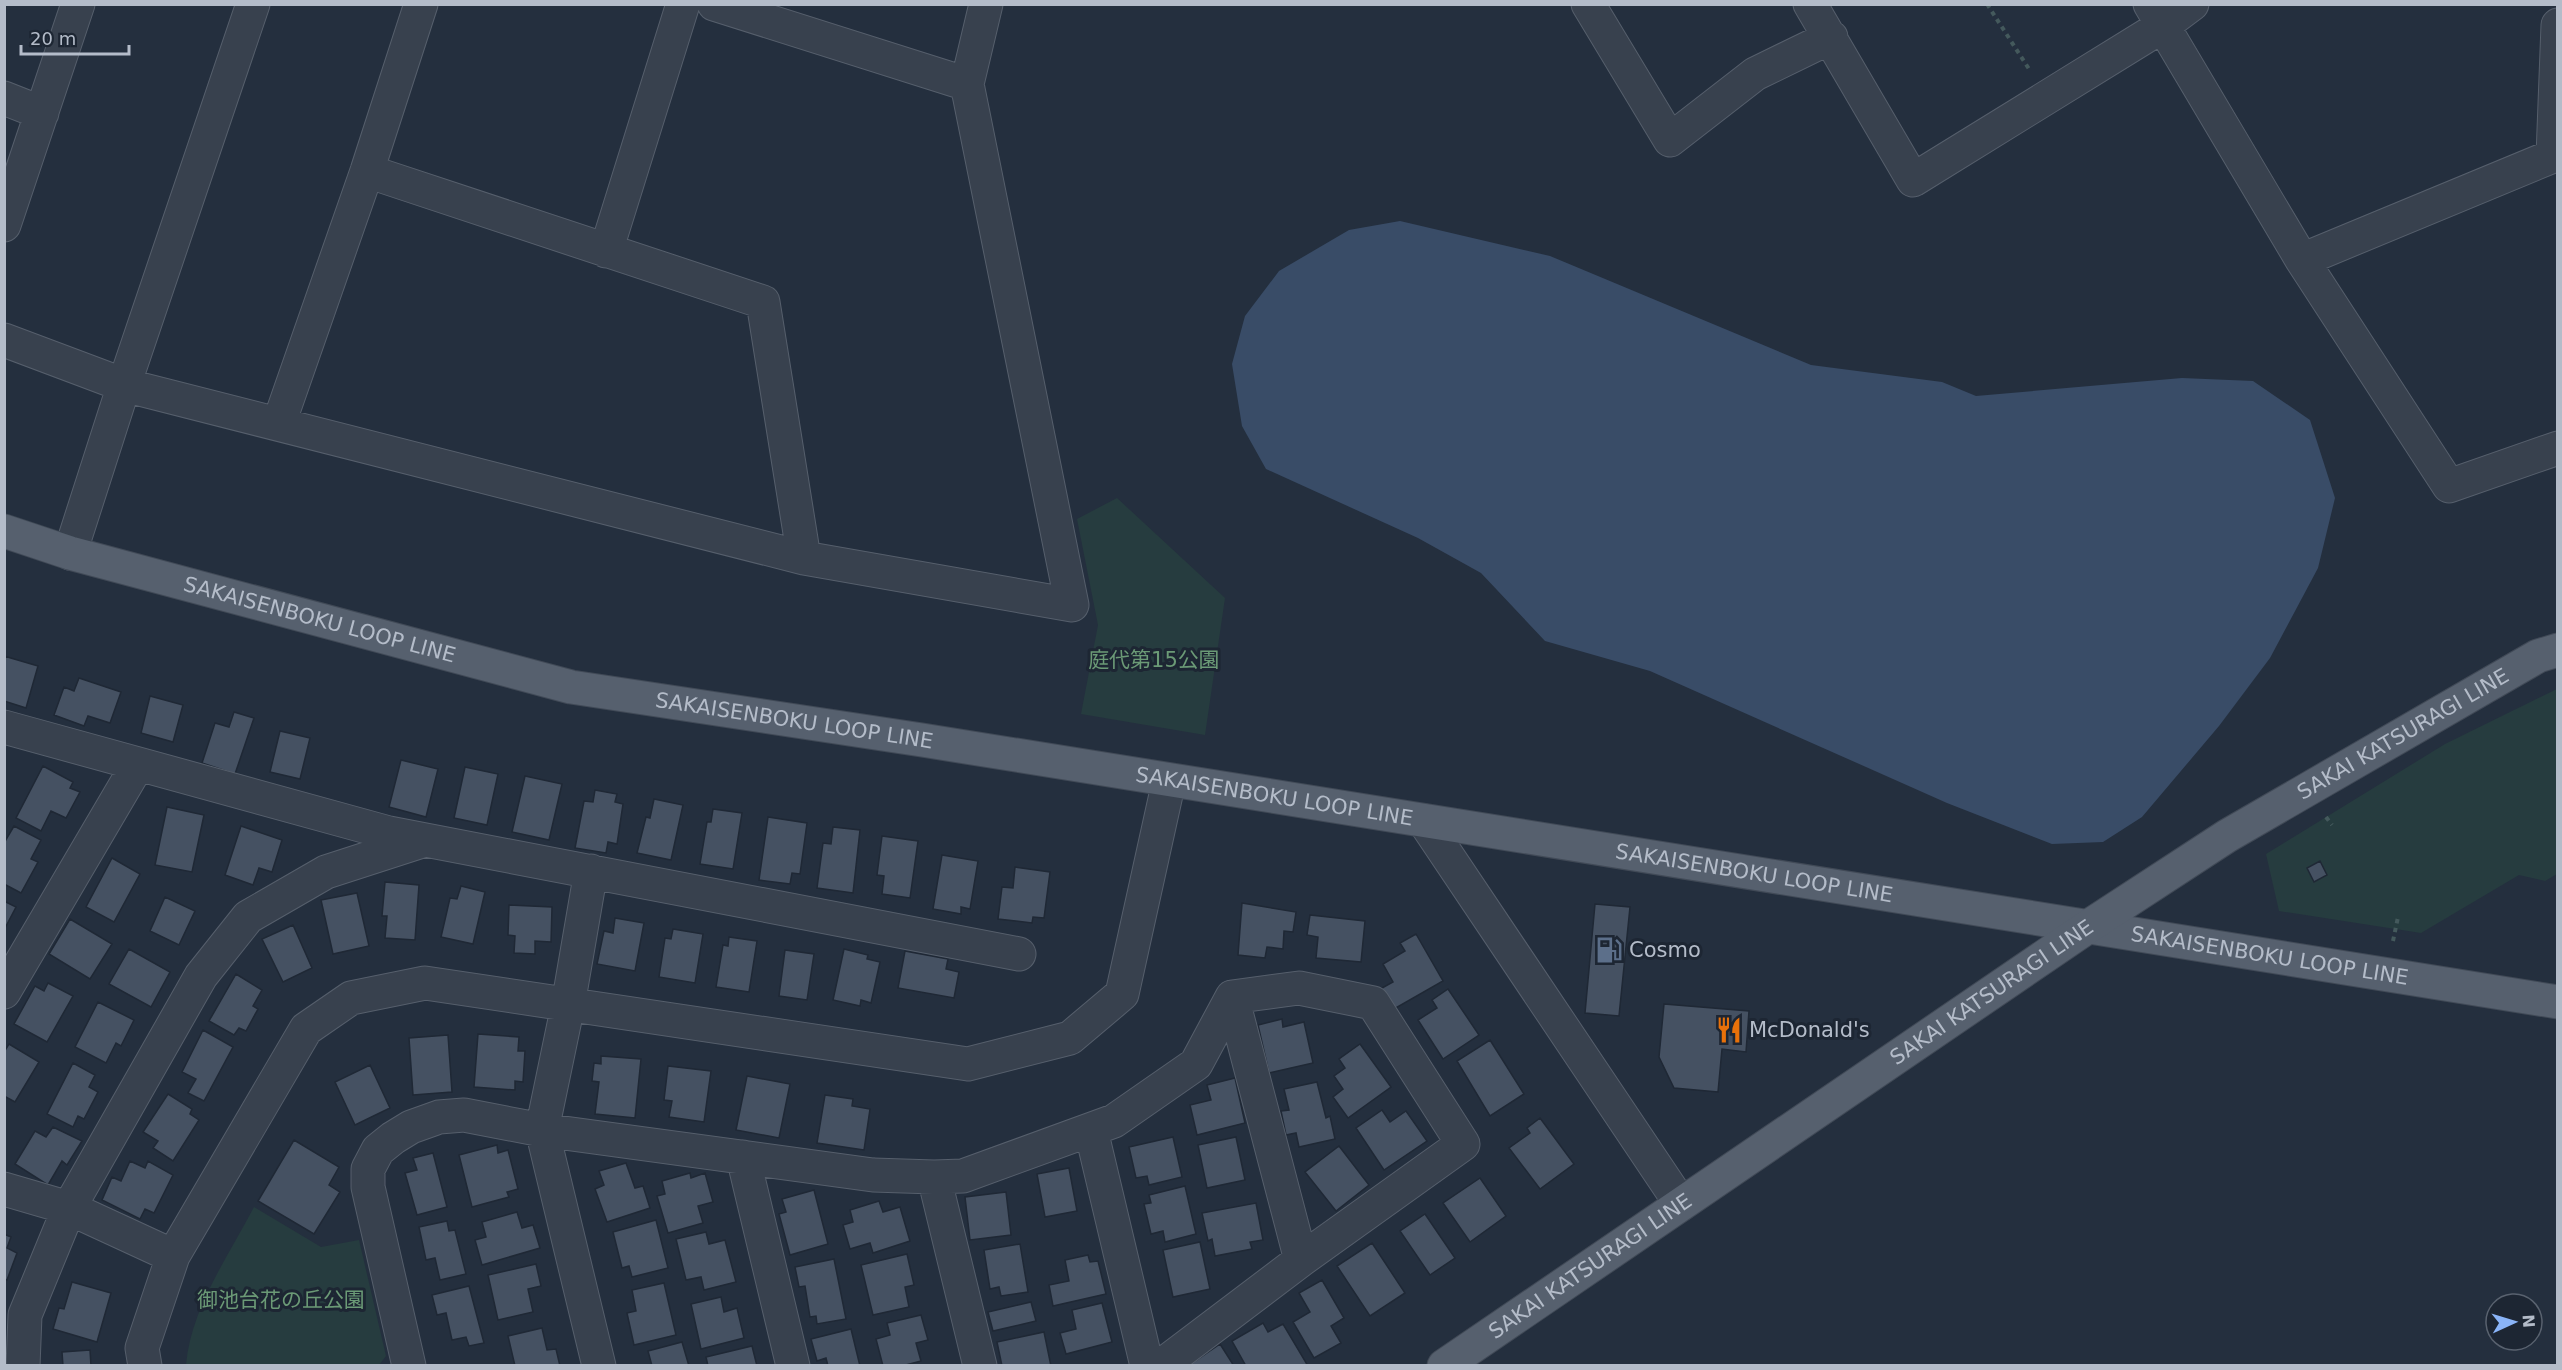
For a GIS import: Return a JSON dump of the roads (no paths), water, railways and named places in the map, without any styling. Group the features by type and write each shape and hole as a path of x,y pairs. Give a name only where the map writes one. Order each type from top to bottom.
{"main road":[{"name":"SAKAISENBOKU LOOP LINE","path":"4,531 70,553 571,687 922,740 2558,1002"},
{"name":"SAKAI KATSURAGI LINE","path":"1444,1365 2086,928 2227,836 2538,657 2558,650"}],"street":[{"path":"4,225 78,4"},
{"path":"70,553 124,385 253,4"},
{"path":"279,423 367,171 421,4"},
{"path":"606,252 683,4"},
{"path":"714,4 967,84"},
{"path":"4,340 124,385 804,558 1072,605 967,84 986,4"},
{"path":"1588,4 1671,140 1755,74 1831,37"},
{"path":"1810,4 1913,180 2047,97 2157,15 2192,4"},
{"path":"2157,15 2302,261 2449,486 2558,448"},
{"path":"2302,261 2553,156 2558,25"},
{"path":"4,98 42,113"},
{"path":"367,171 606,252 763,302 804,558"},
{"path":"4,727 389,832 1019,954"},
{"path":"4,993 138,764"},
{"path":"145,1365 142,1348 173,1256 306,1029 351,998 425,983 968,1064 1070,1038 1122,994 1169,781"},
{"path":"1424,821 1681,1204"},
{"path":"23,1365 25,1315 69,1208 201,976 248,916 326,872 426,840"},
{"path":"591,871 568,1005 542,1130 599,1365"},
{"path":"1161,1365 1301,1260 1463,1144 1373,1003 1299,988 1232,997"},
{"path":"409,1365 368,1187 368,1169 378,1150 411,1127 439,1117 464,1115 542,1130 873,1175 963,1176 1114,1121 1196,1064 1232,997"},
{"path":"1232,997 1301,1260"},
{"path":"1091,1130 1147,1365"},
{"path":"743,1157 793,1365"},
{"path":"934,1177 980,1365"},
{"path":"4,1189 69,1208 173,1256"}],"water":[{"path":"1400,221 1550,256 1811,365 1942,382 1976,396 2182,378 2253,381 2310,420 2335,498 2318,568 2270,658 2219,726 2142,817 2103,842 2052,844 1947,803 1650,671 1545,641 1481,573 1418,538 1266,469 1242,426 1232,364 1245,316 1279,271 1349,230"}],"place":[{"name":"Cosmo","path":"1609,950"},
{"name":"McDonald's","path":"1729,1030"}],"park label":[{"name":"庭代第15公園","path":"1154,660"},
{"name":"御池台花の丘公園","path":"281,1300"}]}
